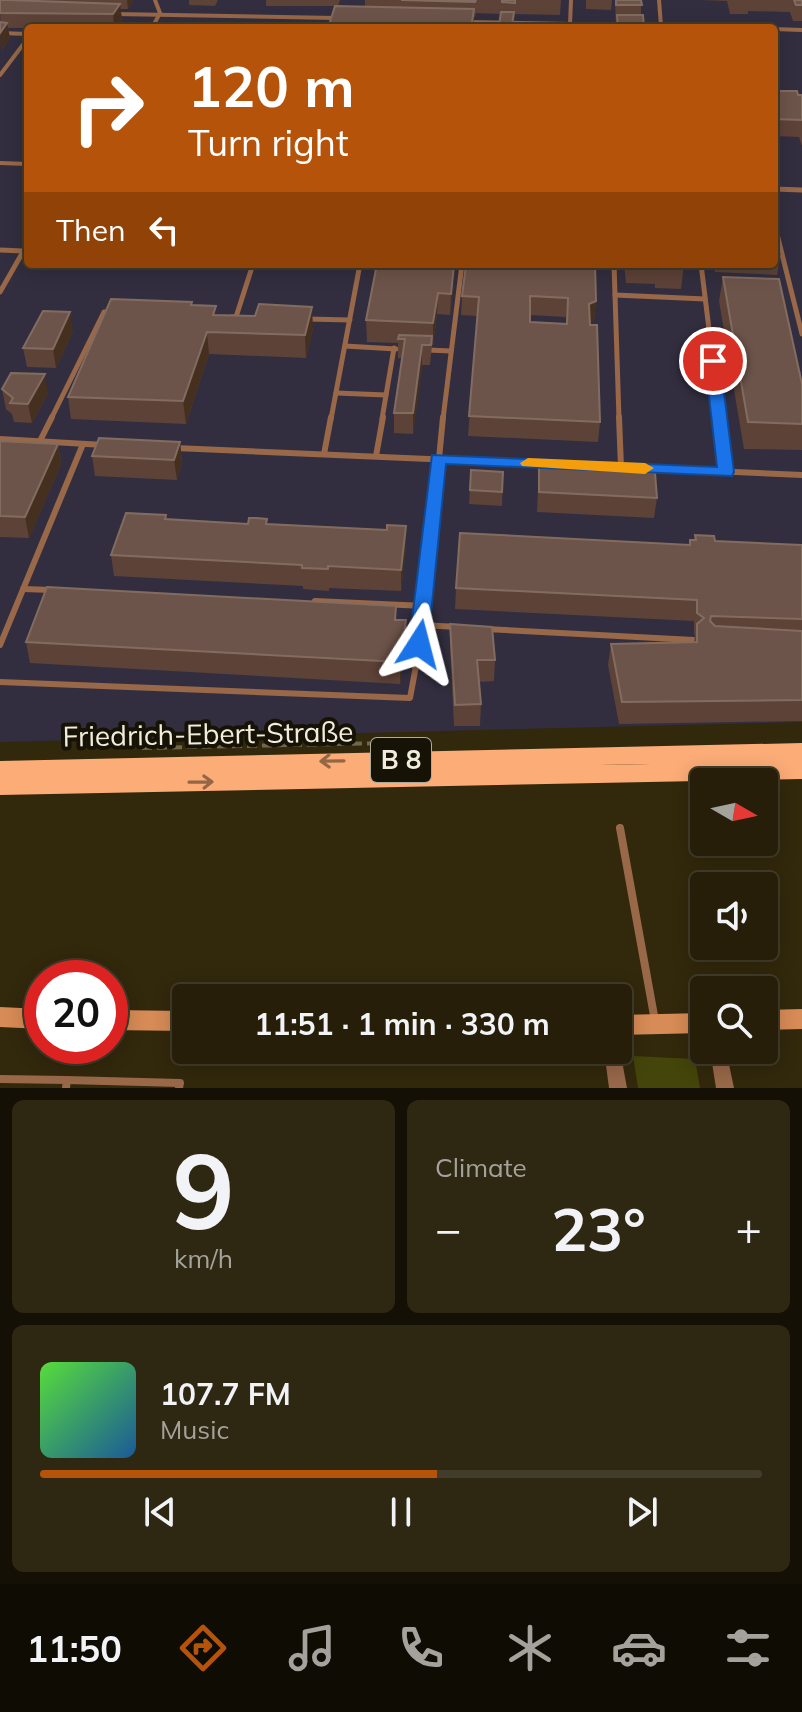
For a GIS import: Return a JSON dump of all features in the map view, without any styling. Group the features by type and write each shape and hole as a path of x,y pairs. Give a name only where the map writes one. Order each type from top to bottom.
{"main road":[{"name":"Friedrich-Ebert-Straße","path":"0,770 802,752"},
{"name":"Friedrich-Ebert-Straße","path":"0,786 802,770"}],"street":[{"path":"0,1017 24,1018"},
{"path":"778,1020 802,1019"},
{"path":"128,1020 172,1021"},
{"path":"632,1025 690,1023"},
{"path":"614,1064 618,1088"},
{"path":"721,1064 725,1088"}],"lane":[{"path":"154,24 160,13 155,0"},
{"path":"570,24 571,0"},
{"path":"659,0 661,24"},
{"path":"106,14 347,19"},
{"path":"320,24 322,18"},
{"path":"458,21 482,24"},
{"path":"778,29 802,30"},
{"path":"0,33 24,36"},
{"path":"0,75 24,42"},
{"path":"0,163 24,164"},
{"path":"778,189 802,190"},
{"path":"778,238 802,334"},
{"path":"0,250 23,251 0,292"},
{"path":"236,317 252,268"},
{"path":"324,454 359,268"},
{"path":"419,644 461,268"},
{"path":"614,268 621,467"},
{"path":"701,268 726,472"},
{"path":"615,295 720,296"},
{"path":"778,298 793,298"},
{"path":"40,441 104,312 119,313"},
{"path":"221,316 250,317"},
{"path":"293,318 350,320"},
{"path":"345,346 408,349"},
{"path":"376,456 394,348"},
{"path":"422,350 451,351"},
{"path":"336,393 386,395"},
{"path":"0,439 113,445"},
{"path":"0,645 83,444"},
{"path":"174,448 802,475"},
{"path":"23,589 54,590"},
{"path":"301,601 425,606"},
{"path":"421,625 467,628"},
{"path":"482,628 694,640"},
{"path":"0,682 410,698 418,655"},
{"path":"620,828 656,1024"},
{"path":"0,1079 66,1084 180,1083 179,1088"}],"shaded area":[{"path":"0,0 802,0 802,722 0,742"},
{"path":"633,1056 690,1059 690,1064 696,1064 700,1088 638,1088"}],"building":[{"path":"0,0 120,4 113,14 0,13"},
{"path":"401,0 476,0 475,2"},
{"path":"616,0 641,0 642,5 616,5"},
{"path":"335,6 474,9 472,24 329,24"},
{"path":"501,12 514,12 512,24 499,24"},
{"path":"617,15 643,15 644,24 618,24"},
{"path":"778,91 797,91 798,95 802,95 802,120 778,119"},
{"path":"376,268 454,268 451,294 438,293 433,323 366,320"},
{"path":"466,268 595,268 596,301 589,304 590,325 597,325 600,422 469,416 479,297 462,296","holes":["530,296 568,298 567,324 530,322"]},
{"path":"723,277 779,279 802,384 802,424 748,422"},
{"path":"111,299 192,302 191,305 216,306 213,315 255,316 259,304 312,307 305,335 207,332 183,401 68,397"},
{"path":"43,311 70,312 53,349 23,348"},
{"path":"399,335 432,336 431,345 422,345 413,413 394,413 405,339 398,339"},
{"path":"11,373 45,374 28,404 10,403 13,398 2,389"},
{"path":"99,438 180,442 174,460 92,456"},
{"path":"0,441 58,444 25,517 0,516"},
{"path":"539,467 655,473 657,498 539,492"},
{"path":"471,470 503,472 502,492 470,490"},
{"path":"126,513 166,515 165,519 248,524 249,518 256,518 267,519 266,524 387,530 387,525 406,526 401,570 328,566 328,569 302,568 302,565 111,555"},
{"path":"460,533 690,545 690,540 696,540 695,535 714,536 715,541 802,545 802,619 711,616 710,621 715,626 802,631 802,700 622,702 611,644 697,642 697,624 704,618 697,613 697,600 456,588"},
{"path":"47,587 396,606 395,620 406,620 400,662 26,642"},
{"path":"450,624 492,627 495,660 477,660 481,704 455,705"}],"slow traffic":[{"path":"528,463 645,468"}],"route":[{"path":"419,644 438,459 726,472 713,361"}]}
